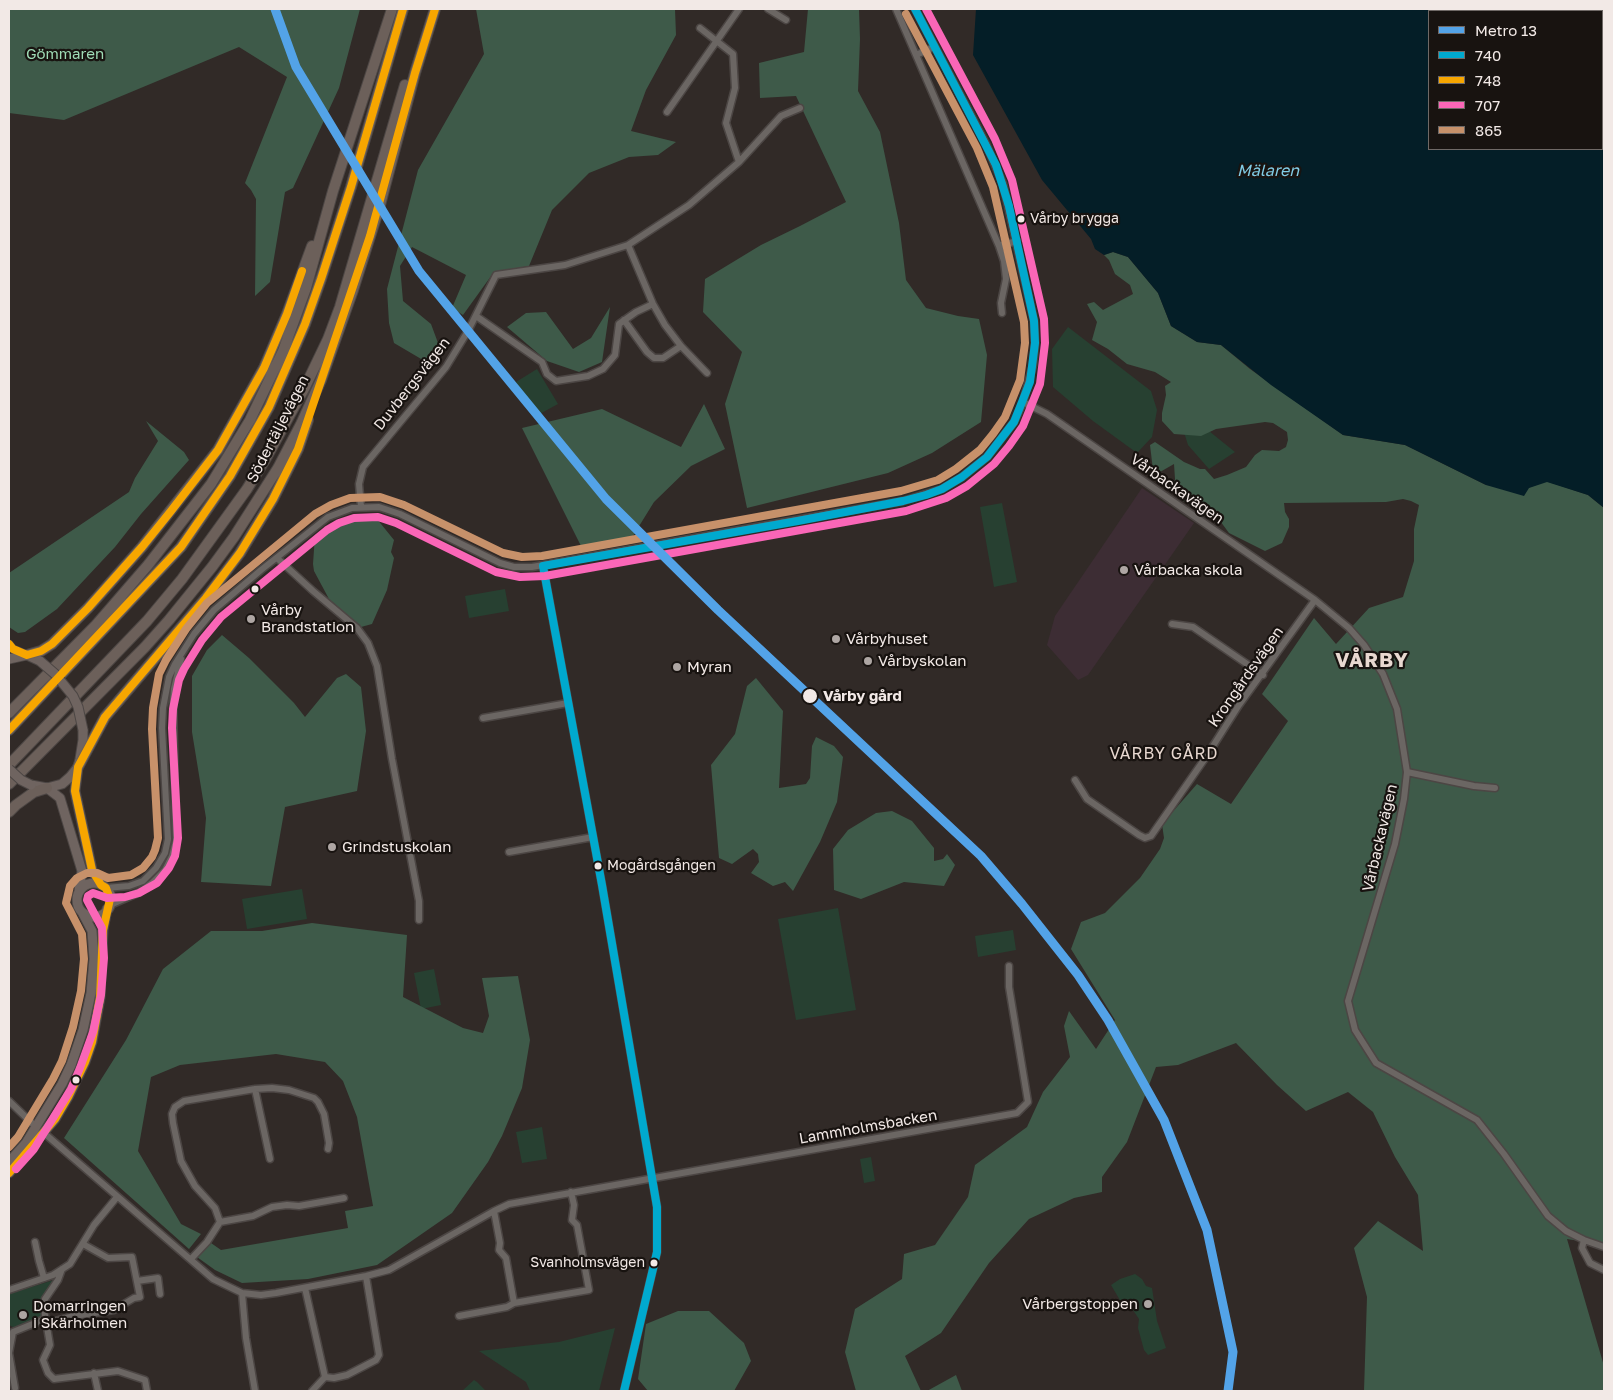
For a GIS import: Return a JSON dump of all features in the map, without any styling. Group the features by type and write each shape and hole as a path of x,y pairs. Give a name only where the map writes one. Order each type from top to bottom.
{"highway":[{"name":"Södertäljevägen","path":"9,713 96,624 148,565 210,484 250,420 283,351 306,288 333,191 392,9"},
{"path":"9,730 181,547 230,476 269,407 305,324 324,270 351,187 403,9"},
{"path":"9,765 147,621 182,579 266,458 305,388 340,307 428,9"},
{"name":"Södertäljevägen","path":"9,784 145,647 234,538 278,468 321,380 339,332 370,236 435,9"},
{"path":"27,655 41,651 52,644 88,608 142,547 218,450 264,368 287,314 333,191"},
{"path":"78,767 105,717 206,598 240,553 257,526 298,449 321,380"},
{"path":"9,812 34,792 47,788"}],"main road":[{"path":"9,659 27,655 40,661 56,674 73,696 78,707 83,730 82,752 75,790 92,870 109,893 109,907 103,930 100,998 92,1042 85,1062 72,1091 55,1119 9,1173"},
{"path":"9,768 21,780 31,785 47,788 62,784 78,767"},
{"path":"9,1162 26,1143 52,1102 71,1065 78,1049 88,1011 94,974 94,941 92,931 76,901 82,871 60,798 47,788"},
{"path":"79,891 89,883 104,886"},
{"path":"82,912 96,916 104,913 109,907"},
{"path":"36,1127 44,1132"}],"street":[{"path":"667,112 718,42 739,9"},
{"path":"768,9 786,20"},
{"path":"896,9 999,246 1004,262 1006,279 1002,313"},
{"path":"104,886 129,886 143,880 156,868 165,853 168,839 163,736 164,700 169,677 182,653 194,634 214,610 328,517 361,507 379,507 400,514 507,565 521,567 543,566 904,501 942,489 962,477 987,457 1014,422 1023,402 1032,374 1036,343 1034,321 1017,241 1003,184 996,165 915,9"},
{"path":"700,28 733,54 736,88 726,123 739,162"},
{"path":"916,56 934,47"},
{"name":"Duvbergsvägen","path":"361,507 359,484 363,467 446,367 476,316 496,275 565,265 628,245 690,205 739,162 781,116 800,108"},
{"path":"999,246 1017,241"},
{"path":"628,245 653,304 665,325 707,373"},
{"path":"476,316 542,362 547,374 556,381 588,376 603,369 615,355 618,324 653,304"},
{"path":"624,320 647,352 654,358 663,358 682,346"},
{"name":"Vårbackavägen","path":"1023,402 1047,414 1316,600 1349,628 1364,645 1383,674 1397,709 1407,772 1395,844 1348,1001 1355,1030 1376,1063 1477,1120 1548,1216 1566,1231 1584,1240 1604,1246"},
{"path":"277,558 312,591 357,628 368,643 377,666 392,759 419,901 419,920"},
{"path":"543,566 593,836 657,1208 657,1252 624,1391"},
{"name":"Krongårdsvägen","path":"1075,780 1087,800 1139,835 1145,838 1151,836 1206,757 1239,705 1316,600"},
{"path":"1172,624 1194,627 1262,675"},
{"path":"9,644 13,649 27,655"},
{"path":"109,907 140,892 165,870 172,856 176,841 173,704 174,689 182,653"},
{"path":"483,718 568,703"},
{"path":"1407,772 1474,786 1495,788"},
{"path":"509,852 593,836"},
{"name":"Lammholmsbacken","path":"44,1132 213,1279 242,1292 276,1294 389,1270 509,1204 1017,1113 1028,1102 1008,987 1009,966"},
{"path":"220,1222 215,1208 195,1186 181,1161 172,1114 175,1107 184,1102 254,1089 272,1088 289,1090 314,1098 318,1102 324,1114 330,1144 328,1149"},
{"path":"254,1089 270,1159"},
{"path":"9,1101 36,1127"},
{"path":"458,1316 507,1307 514,1303 589,1290 577,1225 572,1220 574,1206 572,1192"},
{"path":"9,1290 53,1275 70,1264 84,1244 94,1224 118,1198"},
{"path":"191,1259 220,1222 254,1216 272,1207 300,1206 344,1198"},
{"path":"494,1211 500,1243 499,1250 506,1258 514,1303"},
{"path":"1584,1240 1582,1248 1590,1262 1604,1270"},
{"path":"35,1242 44,1278"},
{"path":"15,1388 9,1353 13,1332 46,1321 114,1310 134,1298 140,1297 132,1257 108,1258 84,1244"},
{"path":"62,1269 46,1300 46,1321 50,1345 43,1360 48,1373 54,1379 118,1370 145,1380 147,1391"},
{"path":"312,1391 324,1378 347,1375 376,1360 379,1355 366,1276"},
{"path":"137,1281 158,1278 160,1294"},
{"path":"305,1288 324,1378"},
{"path":"242,1292 246,1338 255,1391"},
{"path":"94,1373 98,1391"}],"shaded area":[{"name":"Vårbacka skola","path":"1142,488 1194,523 1088,675 1078,680 1047,645 1055,616"}],"green space":[{"name":"Gömmaren","path":"9,9 360,9 339,88 293,188 285,192 270,282 255,296 256,199 245,183 287,77 239,47 64,120 9,113"},
{"path":"476,9 675,9 676,35 646,90 631,131 676,142 658,155 629,157 589,173 552,210 529,266 494,272 463,315 452,308 466,275 412,247 400,266 403,301 431,324 441,351 428,363 394,343 389,323 387,289 418,170 484,54"},
{"path":"808,9 859,9 858,91 880,132 899,223 906,280 926,308 979,319 987,355 981,422 932,453 888,473 747,508 725,404 742,352 703,312 705,279 761,245 846,202 796,96 760,98 759,63 804,52"},
{"path":"1113,252 1128,257 1158,293 1171,326 1197,342 1221,345 1250,369 1343,435 1405,445 1486,485 1528,488 1546,481 1588,495 1604,508 1604,1245 1567,1239 1604,1366 1604,1391 1364,1391 1367,1297 1354,1248 1378,1221 1423,1251 1418,1195 1395,1157 1373,1112 1348,1092 1306,1111 1277,1085 1236,1043 1178,1065 1156,1067 1127,1142 1102,1177 1102,1192 1074,1198 1029,1219 989,1263 941,1333 905,1356 921,1391 856,1391 845,1352 855,1309 902,1279 904,1254 935,1245 968,1197 975,1165 1027,1127 1043,1092 1070,1057 1064,1026 1069,1011 1096,1049 1115,1020 1071,949 1081,922 1105,913 1140,878 1160,849 1164,838 1162,824 1197,784 1231,804 1288,721 1262,694 1314,618 1336,644 1369,608 1403,597 1414,561 1414,529 1419,505 1411,501 1403,499 1386,502 1284,503 1285,512 1289,519 1289,527 1282,543 1265,551 1229,533 1212,510 1183,501 1177,495 1174,488 1174,464 1160,472 1153,470 1150,445 1155,442 1184,462 1200,469 1205,469 1214,479 1246,467 1255,455 1262,450 1279,451 1286,447 1288,440 1287,432 1273,423 1265,422 1216,429 1201,436 1174,434 1162,421 1166,395 1165,386 1171,382 1155,372 1127,364 1108,349 1092,340 1097,322 1087,304 1094,302 1103,310 1133,294 1130,285 1115,274 1109,260 1104,255"},
{"path":"610,307 602,362 579,372 547,361 507,327 526,313 546,312 573,349 591,338"},
{"path":"1068,327 1151,391 1157,410 1152,437 1137,453 1093,421 1053,387 1052,349"},
{"path":"537,369 558,404 536,416 516,382"},
{"path":"1171,391 1209,431 1235,452 1209,469 1188,445"},
{"path":"704,404 725,449 691,466 654,502 628,544 582,548 522,428 602,409 681,447"},
{"path":"146,421 184,452 189,460 141,514 115,547 57,609 25,632 18,633 9,627 9,573 129,492 135,478 158,441"},
{"path":"1002,503 1017,582 994,587 980,507"},
{"path":"365,514 377,519 394,540 391,552 394,558 387,590 372,624 361,627 329,599 314,571 313,564 315,535 336,521"},
{"path":"505,589 509,611 469,618 465,596"},
{"path":"222,635 249,658 294,703 305,717 337,678 346,674 361,687 366,731 357,791 285,807 271,886 201,882 206,818 192,732 192,676 207,650"},
{"path":"756,678 783,711 779,788 806,784 810,778 812,746 816,737 834,746 843,757 837,802 820,842 793,891 785,882 773,886 751,873 759,862 758,854 753,849 732,864 719,858 711,765 735,734 747,686"},
{"path":"892,811 912,821 934,848 934,861 943,859 947,854 955,865 944,886 904,882 861,899 834,890 833,849 848,830 876,813"},
{"path":"302,889 307,919 247,929 242,899"},
{"path":"838,908 856,1010 796,1020 778,919"},
{"path":"312,923 407,935 403,997 463,1028 483,1033 489,1016 482,978 518,976 530,1040 522,1088 502,1136 488,1162 452,1213 377,1265 308,1279 242,1283 215,1270 197,1257 211,1243 221,1250 348,1228 345,1211 373,1206 357,1117 343,1081 325,1062 276,1054 180,1065 151,1077 138,1151 181,1224 201,1234 189,1249 64,1138 126,1040 163,969 211,931 262,931"},
{"path":"1013,930 1016,950 978,957 975,936"},
{"path":"434,969 441,1005 421,1009 414,973"},
{"path":"542,1127 547,1159 522,1163 516,1132"},
{"path":"871,1157 875,1181 864,1183 860,1159"},
{"path":"1135,1274 1142,1279 1146,1286 1152,1288 1157,1321 1166,1348 1148,1355 1144,1350 1138,1328 1139,1319 1133,1310 1121,1302 1111,1285 1120,1279"},
{"path":"57,1279 43,1300 42,1318 25,1326 13,1327 9,1325 9,1294"},
{"path":"678,1311 709,1311 744,1343 751,1361 734,1391 648,1391 638,1379 646,1324"},
{"path":"615,1328 599,1391 530,1391 526,1382 479,1351 559,1342"},
{"path":"956,1375 962,1391 927,1391"},
{"path":"474,1380 486,1391 462,1391"}],"water":[{"name":"Mälaren","path":"976,9 1604,9 1604,508 1588,495 1547,482 1529,488 1524,496 1486,485 1405,445 1343,435 1271,385 1221,345 1197,342 1171,326 1158,293 1128,257 1113,252 1104,255 1095,249 1091,239 1042,180 973,55"}],"metro line":[{"name":"13","path":"275,9 296,67 419,271 606,499 718,610 981,856 1078,975 1108,1020 1164,1120 1207,1230 1233,1352 1228,1391"}],"transit line":[{"name":"748","path":"9,730 181,547 230,476 269,407 305,324 321,279 351,187 403,9"},
{"name":"748","path":"9,1173 55,1119 68,1097 85,1062 92,1042 100,998 103,930 110,899 106,888 101,885 92,870 75,791 78,767 105,717 206,598 240,553 273,499 298,449 370,236 415,73 435,9"},
{"name":"740","path":"543,566 798,521 926,495 942,489 962,477 987,457 1014,422 1030,382 1035,343 1034,321 1009,206 996,165 915,9"},
{"name":"707","path":"16,1169 34,1149 71,1089 93,1032 101,995 104,958 102,928 87,900 88,896 93,893 107,898 125,897 139,893 157,883 169,868 175,856 178,838 172,728 173,709 179,680 184,669 202,640 221,617 327,530 339,523 354,518 378,517 396,523 496,572 520,577 545,576 906,511 946,498 967,486 994,464 1009,446 1023,426 1040,384 1045,343 1044,319 1012,180 995,139 926,9"},
{"name":"865","path":"9,1147 18,1137 53,1079 62,1061 73,1027 81,991 84,959 82,934 66,903 70,886 77,878 87,873 97,873 108,878 131,875 143,868 155,850 158,838 152,729 153,708 159,674 186,629 207,603 315,514 331,505 350,498 380,497 404,505 503,553 522,557 542,556 901,491 938,480 956,469 980,450 993,434 1005,417 1020,380 1025,343 1024,322 993,187 977,148 906,14"},
{"name":"748","path":"9,644 13,649 27,655 41,651 52,644 88,608 171,511 218,450 264,368 287,314 302,271"},
{"name":"740","path":"543,566 602,885 657,1207 657,1252 624,1391"}],"place":[{"name":"Vårby brygga","path":"1021,219"},
{"name":"Vårbacka skola","path":"1124,570"},
{"name":"Vårby Brandstation","path":"251,619"},
{"name":"Vårbyhuset","path":"836,639"},
{"name":"Vårbyskolan","path":"868,661"},
{"name":"Myran","path":"677,667"},
{"name":"Vårby gård","path":"810,696"},
{"name":"Grindstuskolan","path":"332,847"},
{"name":"Mogårdsgången","path":"598,866"},
{"name":"Svanholmsvägen","path":"654,1263"},
{"name":"Vårbergstoppen","path":"1148,1304"},
{"name":"Domarringen i Skärholmen","path":"23,1315"}],"district":[{"name":"VÅRBY","path":"1372,661"},
{"name":"VÅRBY GÅRD","path":"1164,754"}]}
